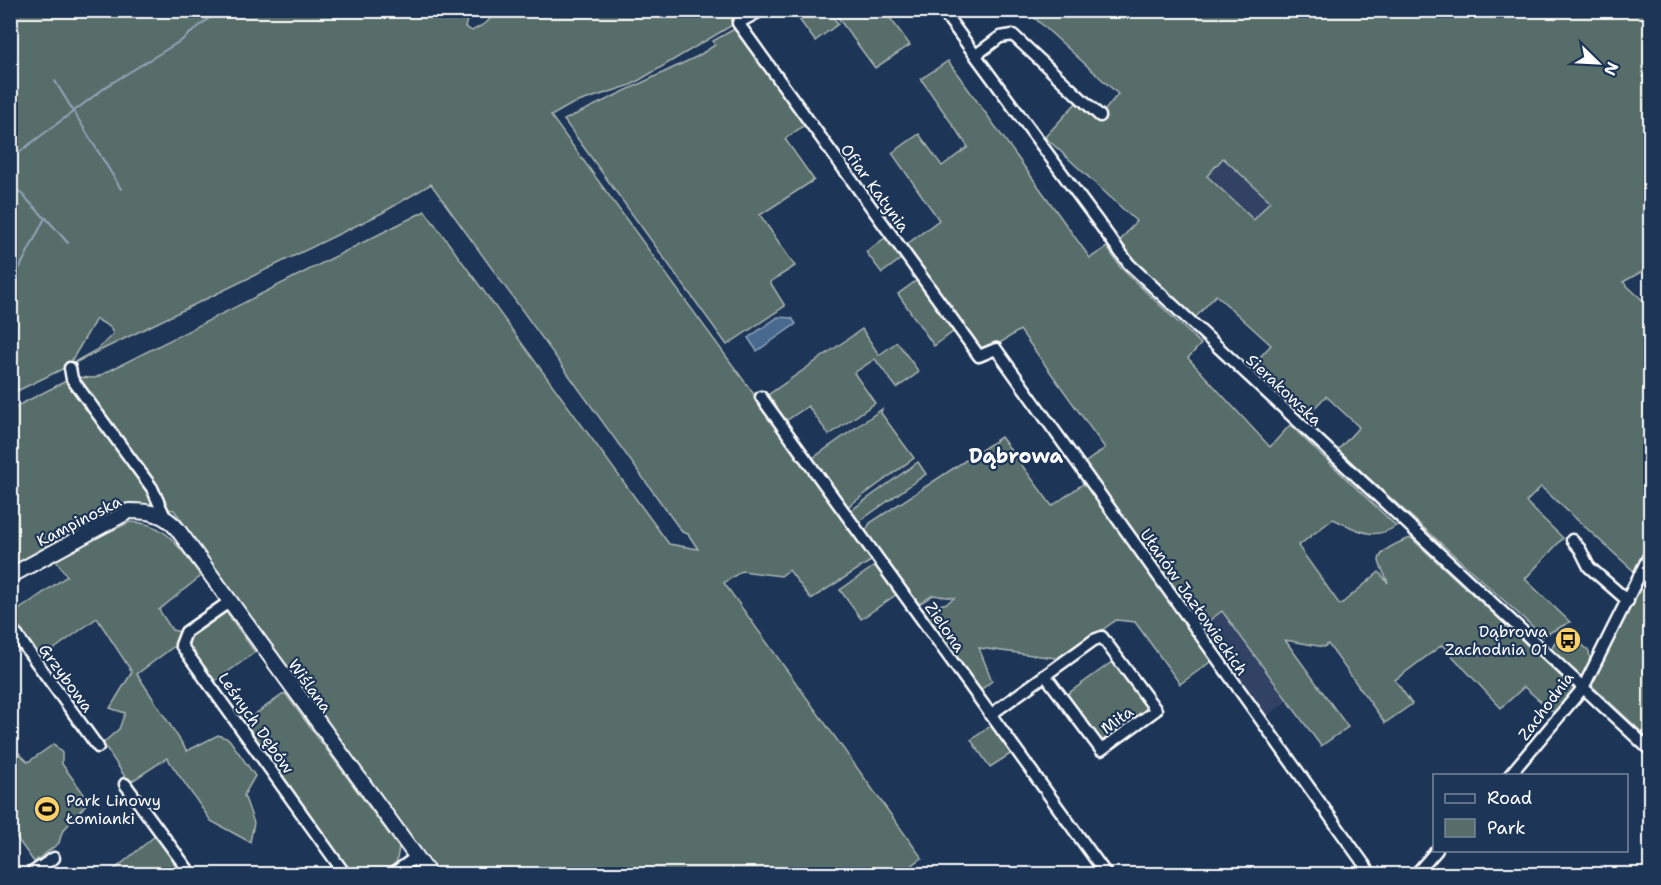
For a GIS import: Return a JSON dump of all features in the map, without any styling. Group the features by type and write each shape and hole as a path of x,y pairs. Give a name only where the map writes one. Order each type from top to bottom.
{"main road":[{"name":"Kampinoska","path":"10,576 129,511 145,511 165,517"},
{"name":"Wiślana","path":"165,517 173,523 429,874"}],"street":[{"name":"Ofiar Katynia","path":"762,10 738,23 979,356 993,349"},
{"name":"Sierakowska","path":"942,10 1129,264 1650,750"},
{"path":"975,56 1000,37 1013,35 1100,116"},
{"name":"Ułanów Jazłowieckich","path":"993,349 996,349 1371,874"},
{"path":"70,368 72,380 152,488 165,517"},
{"name":"Zielona","path":"761,398 1106,874"},
{"path":"1572,540 1580,549 1589,567 1628,601"},
{"name":"Zachodnia","path":"1511,774 1583,688 1650,554"},
{"name":"Leśnych Dębów","path":"230,602 186,632 182,645 345,874"},
{"name":"Grzybowa","path":"10,626 98,747"},
{"name":"Miła","path":"990,715 1045,675 1102,637 1156,710 1101,750 1045,675"},
{"path":"125,784 191,874"},
{"path":"1416,874 1435,852"},
{"path":"392,874 416,857"},
{"path":"32,874 54,858"}],"shaded area":[{"path":"1223,158 1270,202 1254,221 1207,176"},
{"path":"778,317 792,318 796,324 757,351 748,338"},
{"path":"1222,611 1287,701 1263,719 1212,649 1214,638 1198,629"}],"green space":[{"path":"470,10 465,27 472,31 486,23 498,11 756,11 631,85 572,104 551,116 874,559 811,599 789,570 781,576 742,571 724,583 922,858 900,874 436,874 174,510 134,505 116,510 11,567 11,409 74,377 95,378 425,211 669,544 698,549 688,534 682,532 431,184 382,213 11,394 11,11","holes":["96,319 110,327 113,334 98,349 69,365"]},
{"path":"793,11 829,11 838,24 815,41"},
{"path":"833,11 885,11 910,45 875,68"},
{"path":"1027,11 1650,11 1650,271 1648,268 1623,282 1650,307 1650,415 1643,423 1650,430 1650,547 1637,574 1541,487 1526,502 1563,538 1525,579 1570,622 1543,636 1338,450 1359,427 1326,396 1304,419 1249,369 1271,345 1216,295 1195,318 1132,259 1120,241 1136,221 1045,137 1076,103 1096,121 1118,94","holes":["1223,158 1270,201 1254,220 1207,176"]},
{"path":"738,27 807,123 785,139 814,180 760,215 795,266 770,282 785,306 727,345 564,120 698,56 715,45 713,41"},
{"path":"948,61 1090,258 1107,247 1121,268 1201,344 1188,358 1270,447 1290,425 1396,526 1388,531 1372,533 1357,530 1333,519 1298,546 1340,605 1379,572 1388,583 1379,562 1381,556 1392,546 1411,538 1575,689 1554,713 1524,687 1501,708 1442,645 1395,680 1412,704 1385,723 1328,644 1324,647 1285,640 1348,727 1321,746 1222,611 1198,629 1082,465 1105,448 1020,330 983,354 902,248 939,220 892,153 919,134 942,166 968,147 921,79"},
{"path":"889,235 905,256 882,273 866,252"},
{"path":"920,278 957,329 934,346 898,294"},
{"path":"862,329 879,355 897,342 919,372 897,388 875,359 854,373 875,403 829,435 808,406 783,423 765,397"},
{"path":"882,409 881,413 914,458 846,508 812,462 813,458"},
{"path":"1001,437 1052,506 1087,481 1213,660 1180,684 1135,622 1116,620 1063,659 979,648 992,681 978,692 919,610 947,603 954,598 933,595 919,604 865,532 870,523"},
{"path":"918,462 926,474 857,523 849,512"},
{"path":"130,522 143,523 163,532 179,547 201,576 159,610 172,630 181,632 177,644 137,674 187,751 218,735 229,739 255,776 244,795 254,823 250,842 211,821 167,758 129,783 103,743 119,729 125,713 110,708 132,672 97,618 39,660 11,619 10,616 67,576 54,558"},
{"path":"1650,561 1650,731 1643,733 1590,682"},
{"path":"876,565 897,594 861,619 840,590"},
{"path":"224,609 255,652 214,682 183,642"},
{"path":"1558,637 1574,642 1576,639 1589,651 1590,661 1582,676 1578,676 1550,650"},
{"path":"1116,659 1149,705 1147,712 1107,742 1098,740 1066,695"},
{"path":"285,693 399,848 396,864 382,874 350,874 241,724"},
{"path":"992,725 1012,753 990,767 971,740"},
{"name":"Park Linowy Łomianki","path":"54,744 62,753 62,764 89,801 62,832 59,843 34,862 11,830 11,745 28,762"},
{"path":"156,835 185,874 109,874"}],"waterway":[{"path":"10,159 110,84 182,40 219,10"},
{"path":"55,81 121,189"},
{"path":"10,182 45,218 15,277"},
{"path":"46,218 68,243"}],"place":[{"name":"Dąbrowa Zachodnia 01","path":"1568,640"},
{"name":"Park Linowy Łomianki","path":"47,809"}],"district":[{"name":"Dąbrowa","path":"1016,456"}]}
